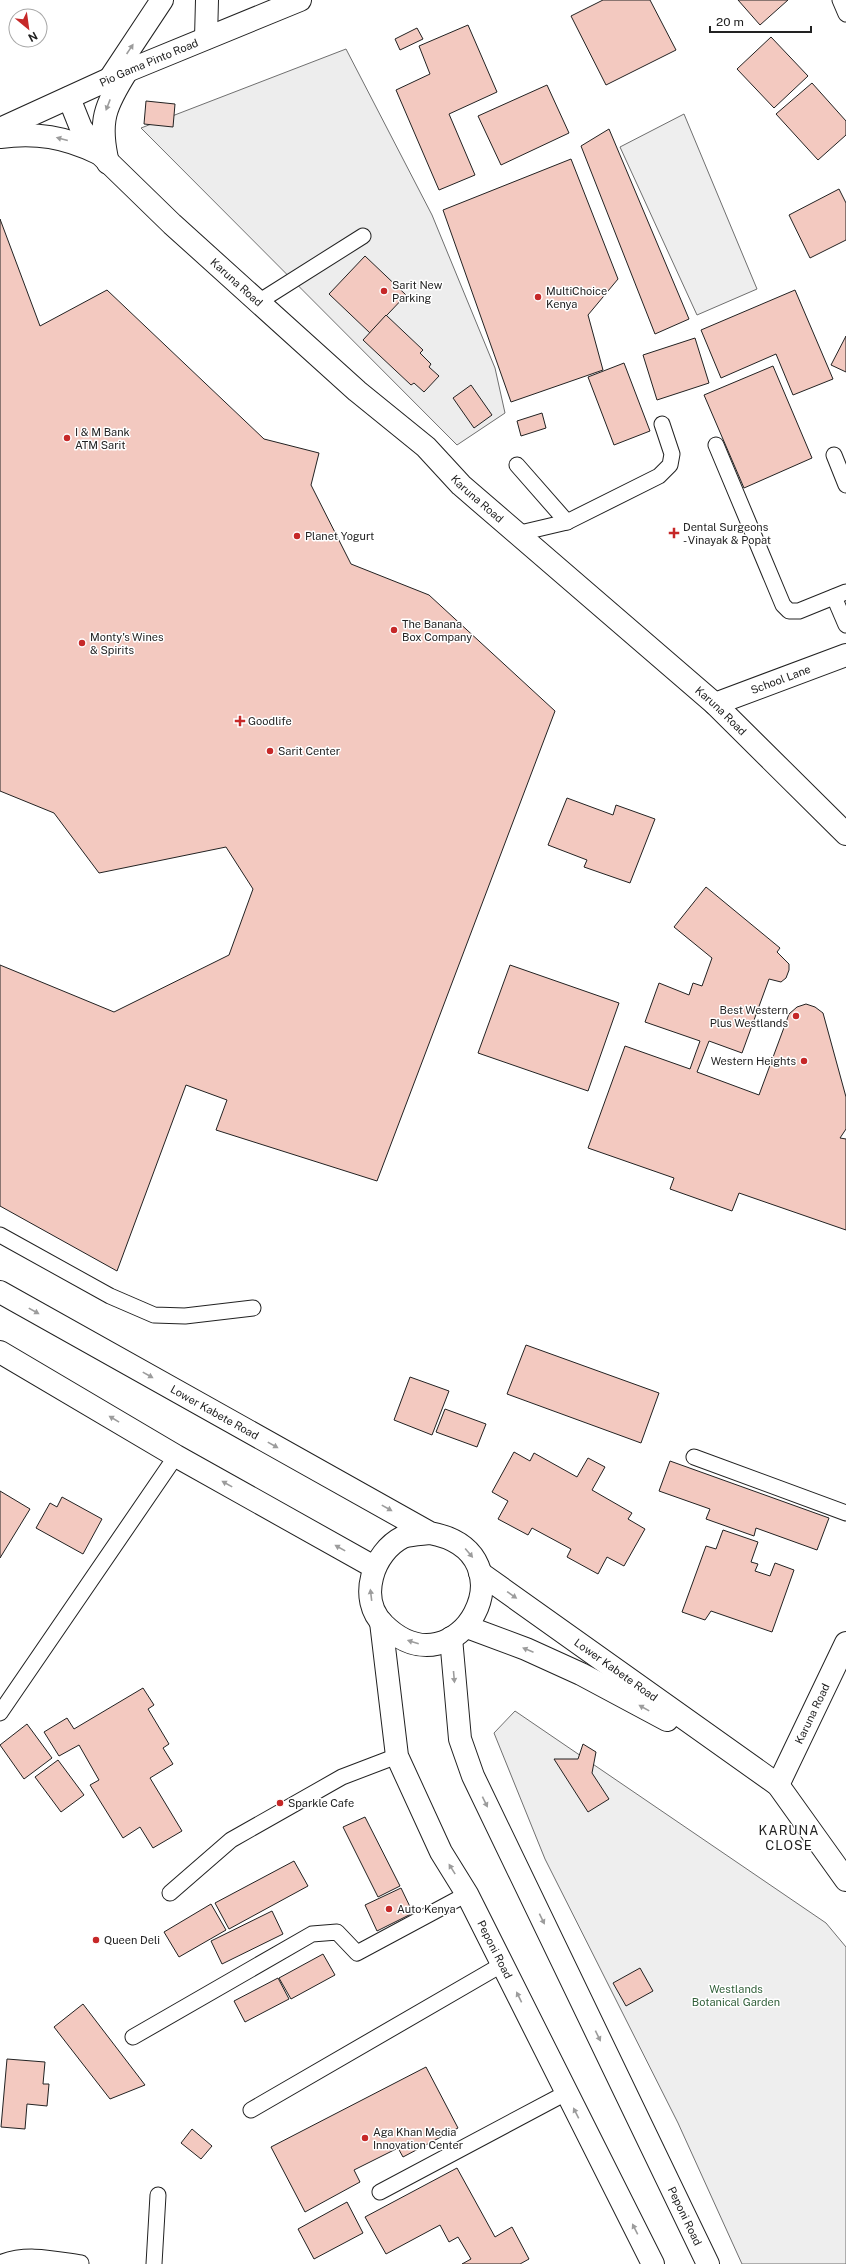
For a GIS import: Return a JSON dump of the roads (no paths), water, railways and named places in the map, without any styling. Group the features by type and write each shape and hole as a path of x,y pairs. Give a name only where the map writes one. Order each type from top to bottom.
{"main road":[{"path":"108,81 162,0"},
{"path":"206,38 207,0"},
{"name":"Pio Gama Pinto Road","path":"0,129 108,81 127,71 300,0"},
{"path":"103,158 102,135 104,120 114,91 127,71"},
{"name":"Karuna Road","path":"69,98 81,128 103,158 172,224 260,301 356,391 426,447 461,485 516,534 715,704 846,834"},
{"name":"Karuna Road","path":"0,137 21,134 54,137 80,144 103,158"},
{"name":"School Lane","path":"715,704 846,655"},
{"name":"Lower Kabete Road","path":"0,1292 430,1533"},
{"path":"0,1352 176,1456 374,1567"},
{"name":"Lower Kabete Road","path":"430,1533 444,1535 461,1544 472,1556 480,1573 482,1590 478,1608 459,1633 436,1643 417,1644 394,1634 381,1622 372,1605 370,1596 370,1586 374,1567 388,1548 404,1537 430,1533"},
{"name":"Lower Kabete Road","path":"480,1573 778,1785 846,1880"},
{"name":"Peponi Road","path":"381,1622 397,1756 441,1852 468,1894 566,2093 653,2264"},
{"name":"Lower Kabete Road","path":"459,1633 526,1649 581,1674 752,1767"},
{"name":"Peponi Road","path":"459,1633 460,1739 472,1776 708,2264"},
{"name":"Karuna Road","path":"778,1785 846,1643"}],"lane":[{"path":"840,0 846,14"},
{"path":"260,301 363,236"},
{"path":"516,534 567,522 658,476 670,465 672,454 662,424"},
{"path":"716,444 783,605 789,611 799,612 840,595 846,624"},
{"path":"834,455 846,485"},
{"path":"517,465 567,522"},
{"path":"0,1235 110,1296 154,1315 185,1316 253,1308"},
{"path":"0,1713 176,1456"},
{"path":"694,1458 846,1513"},
{"path":"170,1893 231,1840 342,1777 397,1756"},
{"path":"133,2037 312,1934 337,1932 357,1953 468,1894"},
{"path":"251,2110 502,1964"},
{"path":"380,2192 566,2093"},
{"path":"154,2264 158,2195"},
{"path":"0,2263 15,2257 35,2257 81,2263"}],"place":[{"name":"Sarit New Parking","path":"384,291"},
{"name":"MultiChoice Kenya","path":"538,297"},
{"name":"I & M Bank ATM Sarit","path":"67,438"},
{"name":"Dental Surgeons - Vinayak & Popat","path":"674,533"},
{"name":"Planet Yogurt","path":"297,536"},
{"name":"The Banana Box Company","path":"394,630"},
{"name":"Monty's Wines & Spirits","path":"82,643"},
{"name":"Goodlife","path":"240,721"},
{"name":"Sarit Center","path":"270,751"},
{"name":"Best Western Plus Westlands","path":"796,1016"},
{"name":"Western Heights","path":"804,1061"},
{"name":"Sparkle Cafe","path":"280,1803"},
{"name":"Auto Kenya","path":"389,1909"},
{"name":"Queen Deli","path":"96,1940"},
{"name":"Aga Khan Media Innovation Center","path":"365,2138"}],"district":[{"name":"KARUNA CLOSE","path":"789,1838"}],"park label":[{"name":"Westlands Botanical Garden","path":"736,1995"}]}
